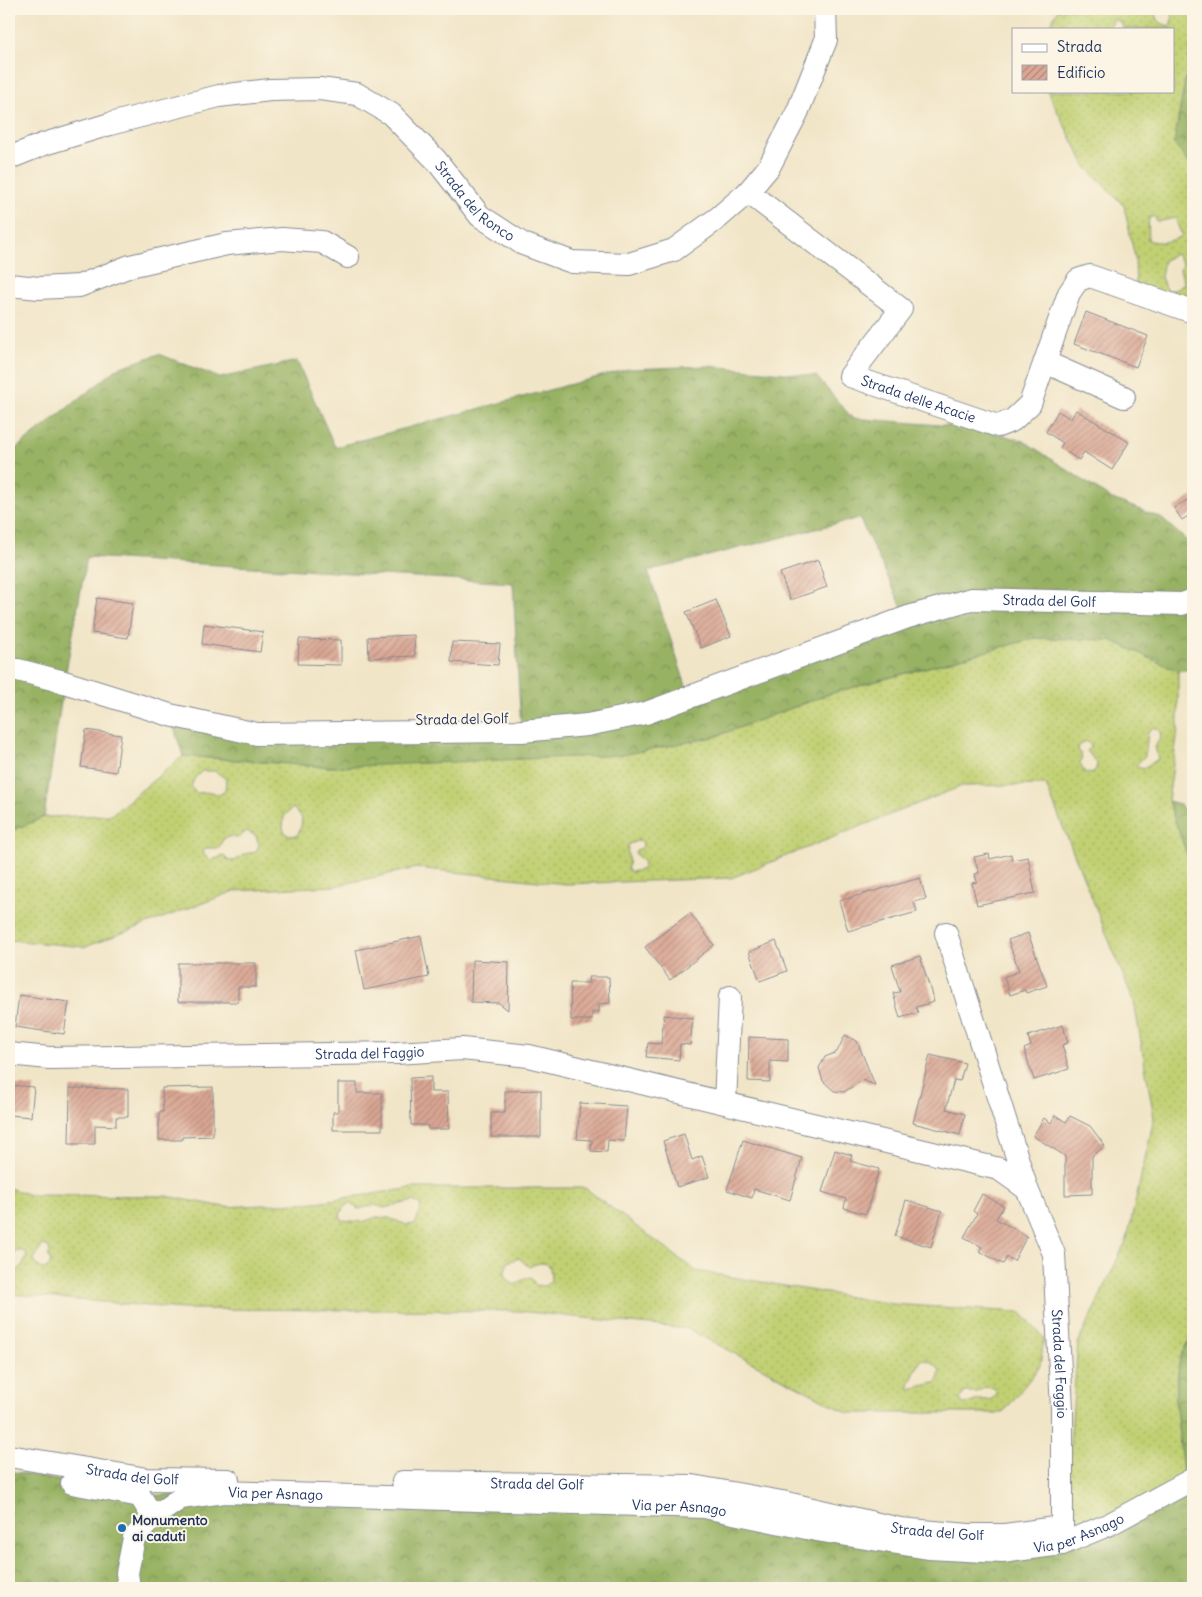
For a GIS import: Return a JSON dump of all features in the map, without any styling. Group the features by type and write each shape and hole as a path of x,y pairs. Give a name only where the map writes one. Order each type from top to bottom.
{"street":[{"name":"Strada del Ronco","path":"9,158 44,144 110,124 219,96 270,90 320,89 357,94 391,114 436,160 480,216 523,244 572,262 628,264 674,250 718,218 748,192 769,167 797,113 826,40 825,9"},
{"name":"Strada delle Acacie","path":"748,192 901,309 850,376 998,426 1013,420 1030,404 1069,293 1078,280 1090,276 1193,312"},
{"path":"9,285 39,288 79,286 140,264 227,244 282,238 322,242 348,257"},
{"path":"1045,362 1124,397"},
{"name":"Strada del Golf","path":"9,670 18,670 55,680 170,715 257,734 522,731 587,725 646,713 908,617 971,600 1182,604 1193,600"},
{"name":"Strada del Golf","path":"9,657 62,670 168,703 256,721 520,719 586,712 645,701 813,642 872,619 908,617"},
{"path":"9,684 66,697 158,726 170,715"},
{"name":"Strada del Faggio","path":"946,933 1027,1189 1054,1254 1062,1409 1061,1535"},
{"path":"725,1102 730,997"},
{"name":"Strada del Faggio","path":"9,1054 49,1058 396,1053 462,1049 529,1056 999,1169 1027,1189"},
{"name":"Strada del Golf","path":"9,1456 147,1479 692,1486 782,1502 900,1529 968,1535 1061,1535"},
{"name":"Strada del Golf","path":"9,1471 140,1496 153,1517"},
{"name":"Via per Asnago","path":"129,1588 127,1573 134,1538 153,1517 180,1498 233,1492 704,1507 816,1530 928,1548 1002,1552 1061,1535 1110,1524 1193,1479"}],"green space":[{"path":"1058,9 1153,9 1158,20 1170,26 1173,16 1168,9 1193,9 1193,36 1174,144 1193,169 1193,216 1190,217 1193,229 1193,305 1136,290 1135,258 1124,206 1086,167 1048,92 1174,92 1174,28 1123,28 1122,23 1114,19 1109,28 1048,28","holes":["1154,216 1157,222 1175,218 1182,236 1165,242 1148,240 1149,218","1176,254 1183,264 1180,269 1184,284 1175,290 1166,290 1161,277 1164,260"]},
{"path":"1193,36 1193,169 1174,144"},
{"path":"159,354 220,378 297,361 335,447 628,369 709,366 816,376 852,418 976,428 1024,441 1110,498 1161,518 1193,546 1193,669 1178,671 1111,640 1035,638 829,694 714,737 622,755 331,767 183,756 170,715 257,734 521,731 513,583 87,557 64,682 44,817 9,832 9,454 118,368","holes":["859,518 907,617 690,698 648,571"]},
{"path":"1035,638 1111,640 1178,671 1178,730 1168,801 1193,871 1193,1334 1180,1358 1175,1398 1185,1484 1062,1544 1078,1343 1127,1239 1154,1118 1134,1002 1046,785 962,786 731,878 566,884 416,868 335,886 235,891 85,947 9,940 9,832 44,817 111,815 183,756 331,767 714,737 829,694","holes":["1153,727 1159,730 1161,736 1155,747 1158,759 1142,769 1136,765 1145,756 1148,732","1086,741 1091,746 1087,751 1097,763 1096,769 1092,774 1084,772 1080,763 1082,757 1078,749","202,771 215,771 226,779 225,791 219,795 212,792 196,793 191,787 194,779","293,808 302,818 297,836 287,835 283,829 284,816","247,831 256,836 259,845 256,852 244,854 235,861 228,860 224,856 211,860 205,856 203,851 207,848 219,848 223,839 231,836 238,838","640,840 643,843 642,848 636,850 635,853 644,863 643,869 631,872 627,869 629,844"]},
{"path":"1168,801 1180,804 1193,826 1193,871"},
{"path":"9,1188 30,1195 166,1196 225,1207 316,1202 413,1188 585,1188 696,1271 892,1304 1020,1312 1044,1338 1040,1366 1003,1413 848,1413 688,1329 518,1311 183,1309 9,1294","holes":["413,1201 421,1205 416,1223 407,1225 389,1218 377,1217 362,1222 342,1220 340,1215 344,1207 350,1203 358,1209 375,1205 384,1208","43,1245 49,1247 50,1253 48,1255 51,1262 48,1268 42,1269 35,1264 34,1259","16,1250 26,1252 24,1262 15,1275 10,1274 9,1269 13,1266 11,1257","519,1258 529,1267 545,1263 550,1266 551,1281 545,1286 536,1285 531,1278 525,1278 515,1285 506,1279 505,1271 508,1262","921,1360 932,1362 940,1371 938,1382 910,1389 909,1384","985,1387 994,1388 997,1393 991,1399 963,1404 960,1399 965,1392 977,1392"]},
{"path":"1193,1334 1193,1588 64,1588 61,1582 48,1588 9,1588 9,1471 140,1496 224,1492 704,1507 1062,1544 1184,1484 1175,1398 1180,1358"}],"building":[{"path":"1086,312 1148,336 1136,367 1074,344"},
{"path":"1076,410 1129,442 1112,470 1084,452 1079,460 1060,448 1063,443 1046,432 1058,411 1071,419"},
{"path":"1193,496 1193,513 1182,520 1174,508"},
{"path":"818,560 827,587 790,600 780,573"},
{"path":"97,598 133,603 128,638 92,633"},
{"path":"716,600 731,636 701,648 686,612"},
{"path":"204,624 263,632 260,652 202,644"},
{"path":"414,635 415,656 369,658 368,637"},
{"path":"299,639 341,640 341,665 298,664"},
{"path":"452,642 500,644 498,665 451,662"},
{"path":"86,730 121,735 116,772 81,767"},
{"path":"989,854 990,859 1011,854 1012,860 1028,857 1035,893 977,905 972,883 977,882 975,874 979,873 974,857"},
{"path":"920,878 926,899 914,902 917,912 848,931 839,901"},
{"path":"690,913 714,945 670,980 645,947"},
{"path":"1028,933 1047,986 1026,993 1025,990 1010,995 1004,977 1019,971 1008,940"},
{"path":"421,936 429,977 364,990 356,950"},
{"path":"776,941 787,971 760,981 749,952"},
{"path":"920,956 934,1002 916,1007 918,1013 900,1018 893,993 900,992 892,965"},
{"path":"472,960 509,962 508,1010 499,1003 471,1002"},
{"path":"178,963 256,963 256,987 238,987 238,1002 178,1002"},
{"path":"588,977 609,977 610,1003 599,1004 599,1012 592,1012 592,1020 571,1020 570,983 589,983"},
{"path":"19,995 69,1002 64,1034 15,1027"},
{"path":"664,1015 693,1018 690,1045 680,1044 679,1060 646,1057 648,1043 661,1044"},
{"path":"1063,1025 1068,1043 1062,1045 1069,1069 1034,1080 1024,1049 1031,1046 1028,1036"},
{"path":"845,1035 857,1041 875,1085 862,1080 844,1092 834,1091 823,1081 819,1068 825,1057 837,1052"},
{"path":"749,1037 788,1039 788,1062 770,1061 770,1082 748,1081"},
{"path":"930,1055 965,1063 960,1081 954,1080 946,1109 965,1114 960,1135 913,1123"},
{"path":"431,1077 431,1092 448,1092 449,1129 428,1129 427,1125 411,1125 410,1078"},
{"path":"338,1083 357,1083 357,1093 382,1093 382,1130 333,1130 333,1112 338,1112"},
{"path":"9,1085 34,1087 31,1117 9,1115"},
{"path":"213,1087 213,1136 182,1137 182,1140 159,1140 159,1112 163,1112 162,1088"},
{"path":"70,1088 128,1089 128,1117 116,1117 116,1126 95,1125 95,1144 69,1144"},
{"path":"541,1090 541,1137 491,1137 491,1113 505,1113 505,1091"},
{"path":"580,1103 627,1106 624,1141 608,1140 607,1152 591,1151 592,1140 577,1139"},
{"path":"1055,1115 1066,1122 1070,1116 1090,1126 1105,1146 1092,1156 1092,1194 1065,1195 1065,1156 1033,1136 1044,1118 1051,1123"},
{"path":"684,1134 692,1160 702,1156 709,1177 677,1187 663,1141"},
{"path":"743,1140 802,1158 790,1200 754,1189 752,1198 727,1190"},
{"path":"835,1150 852,1155 850,1161 879,1169 866,1214 844,1208 846,1199 822,1192"},
{"path":"982,1194 1004,1206 996,1219 1027,1236 1014,1261 1007,1257 1003,1264 979,1251 982,1247 964,1237 977,1214 973,1211"},
{"path":"906,1200 942,1211 931,1247 895,1236"}],"place":[{"name":"Monumento ai caduti","path":"122,1528"}]}
